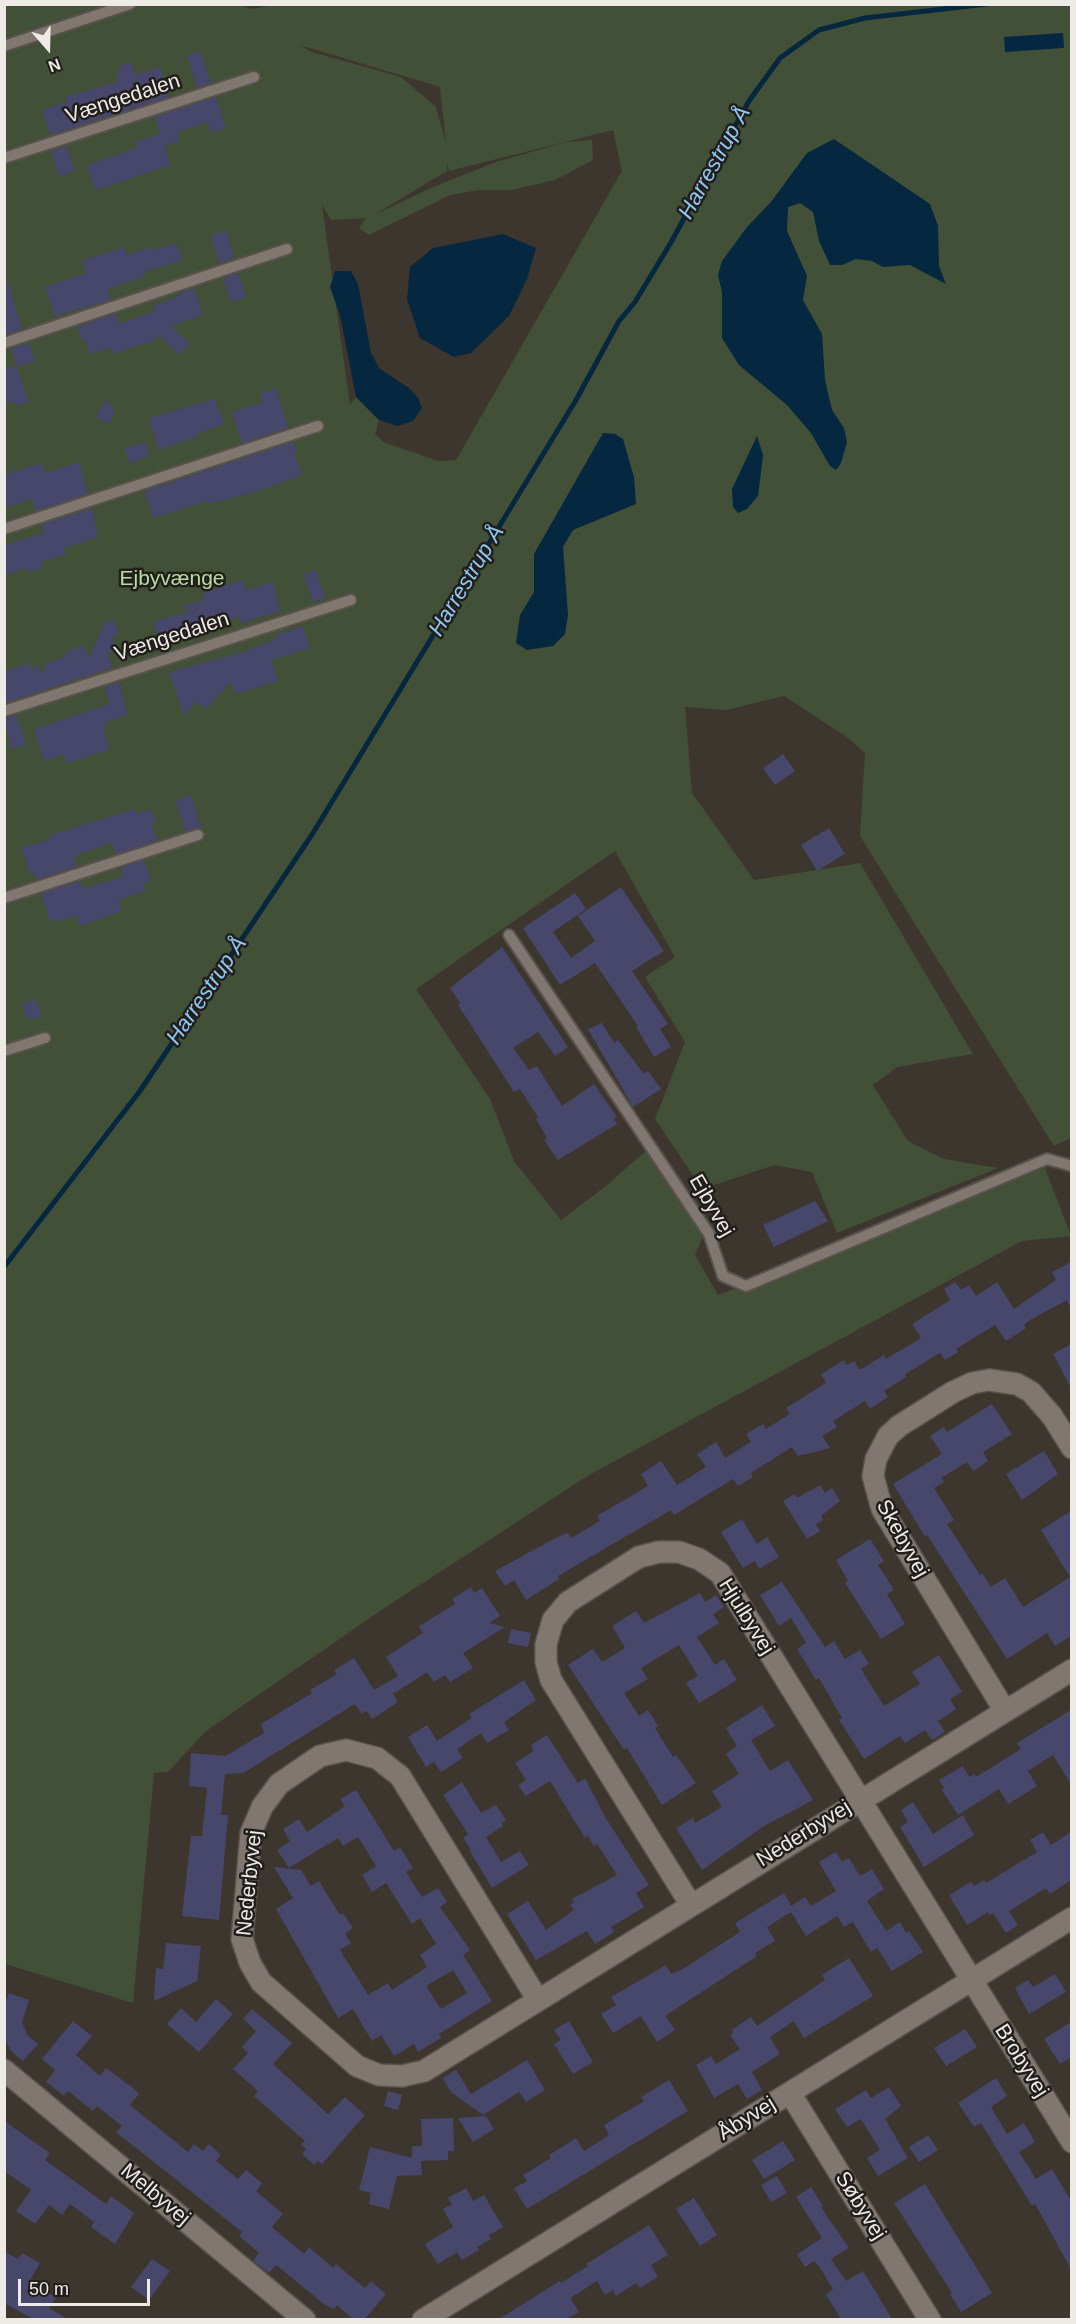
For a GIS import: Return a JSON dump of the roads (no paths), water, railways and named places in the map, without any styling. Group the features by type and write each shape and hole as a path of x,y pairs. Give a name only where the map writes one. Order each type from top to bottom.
{"street":[{"name":"Skebyvej","path":"1005,1710 882,1509 873,1476 876,1459 888,1436 899,1426 953,1392 972,1383 989,1380 1017,1384 1031,1392 1052,1416 1071,1448"},
{"name":"Hjulbyvej","path":"691,1905 551,1680 546,1662 546,1644 553,1620 568,1602 639,1557 659,1552 679,1552 699,1558 720,1573 970,1980"},
{"name":"Nederbyvej","path":"538,2000 400,1776 377,1758 346,1750 320,1756 279,1784 262,1807 251,1833 242,1939 249,1963 261,1982 357,2066 379,2075 402,2076 424,2071 1071,1670"},
{"name":"Åbyvej","path":"423,2319 1071,1918"},
{"name":"Brobyvej","path":"970,1980 1071,2142"},
{"name":"Melbyvej","path":"4,2070 305,2319"},
{"name":"Søbyvej","path":"790,2093 930,2319"}],"lane":[{"path":"4,45 130,4"},
{"name":"Vængedalen","path":"4,158 254,77"},
{"path":"4,343 287,249"},
{"path":"4,529 318,426"},
{"name":"Vængedalen","path":"4,711 351,600"},
{"path":"4,897 198,835"},
{"name":"Ejbyvej","path":"510,935 710,1234 723,1275 746,1286 1047,1158 1071,1166"},
{"path":"4,1051 45,1038"}],"water":[{"path":"1063,33 1064,48 1005,52 1004,37"},
{"path":"834,139 930,204 938,226 939,266 946,284 910,265 883,267 872,261 856,259 842,265 830,265 819,241 813,212 800,203 788,207 787,231 807,276 803,300 822,334 825,380 832,410 844,428 847,442 841,463 836,470 830,466 811,433 787,405 739,365 722,338 722,292 718,275 722,261 747,227 771,202 807,153"},
{"path":"503,234 536,248 527,279 509,316 471,353 454,357 420,338 407,299 410,267 433,248"},
{"path":"335,271 351,271 358,284 371,353 379,368 410,389 418,398 422,408 413,421 398,426 379,420 356,397 340,315 330,287"},
{"path":"603,433 615,434 623,439 634,477 636,504 573,530 563,547 568,615 565,634 553,646 527,650 516,643 520,615 534,592 534,554"},
{"path":"757,436 763,455 758,496 747,509 738,513 733,507 732,489"}],"waterway":[{"name":"Harrestrup Å","path":"4,1267 140,1091 313,833 576,400 619,321 635,302 670,244 749,101 780,58 819,30 865,18 987,4"}],"park label":[{"name":"Ejbyvænge","path":"172,579"}]}
